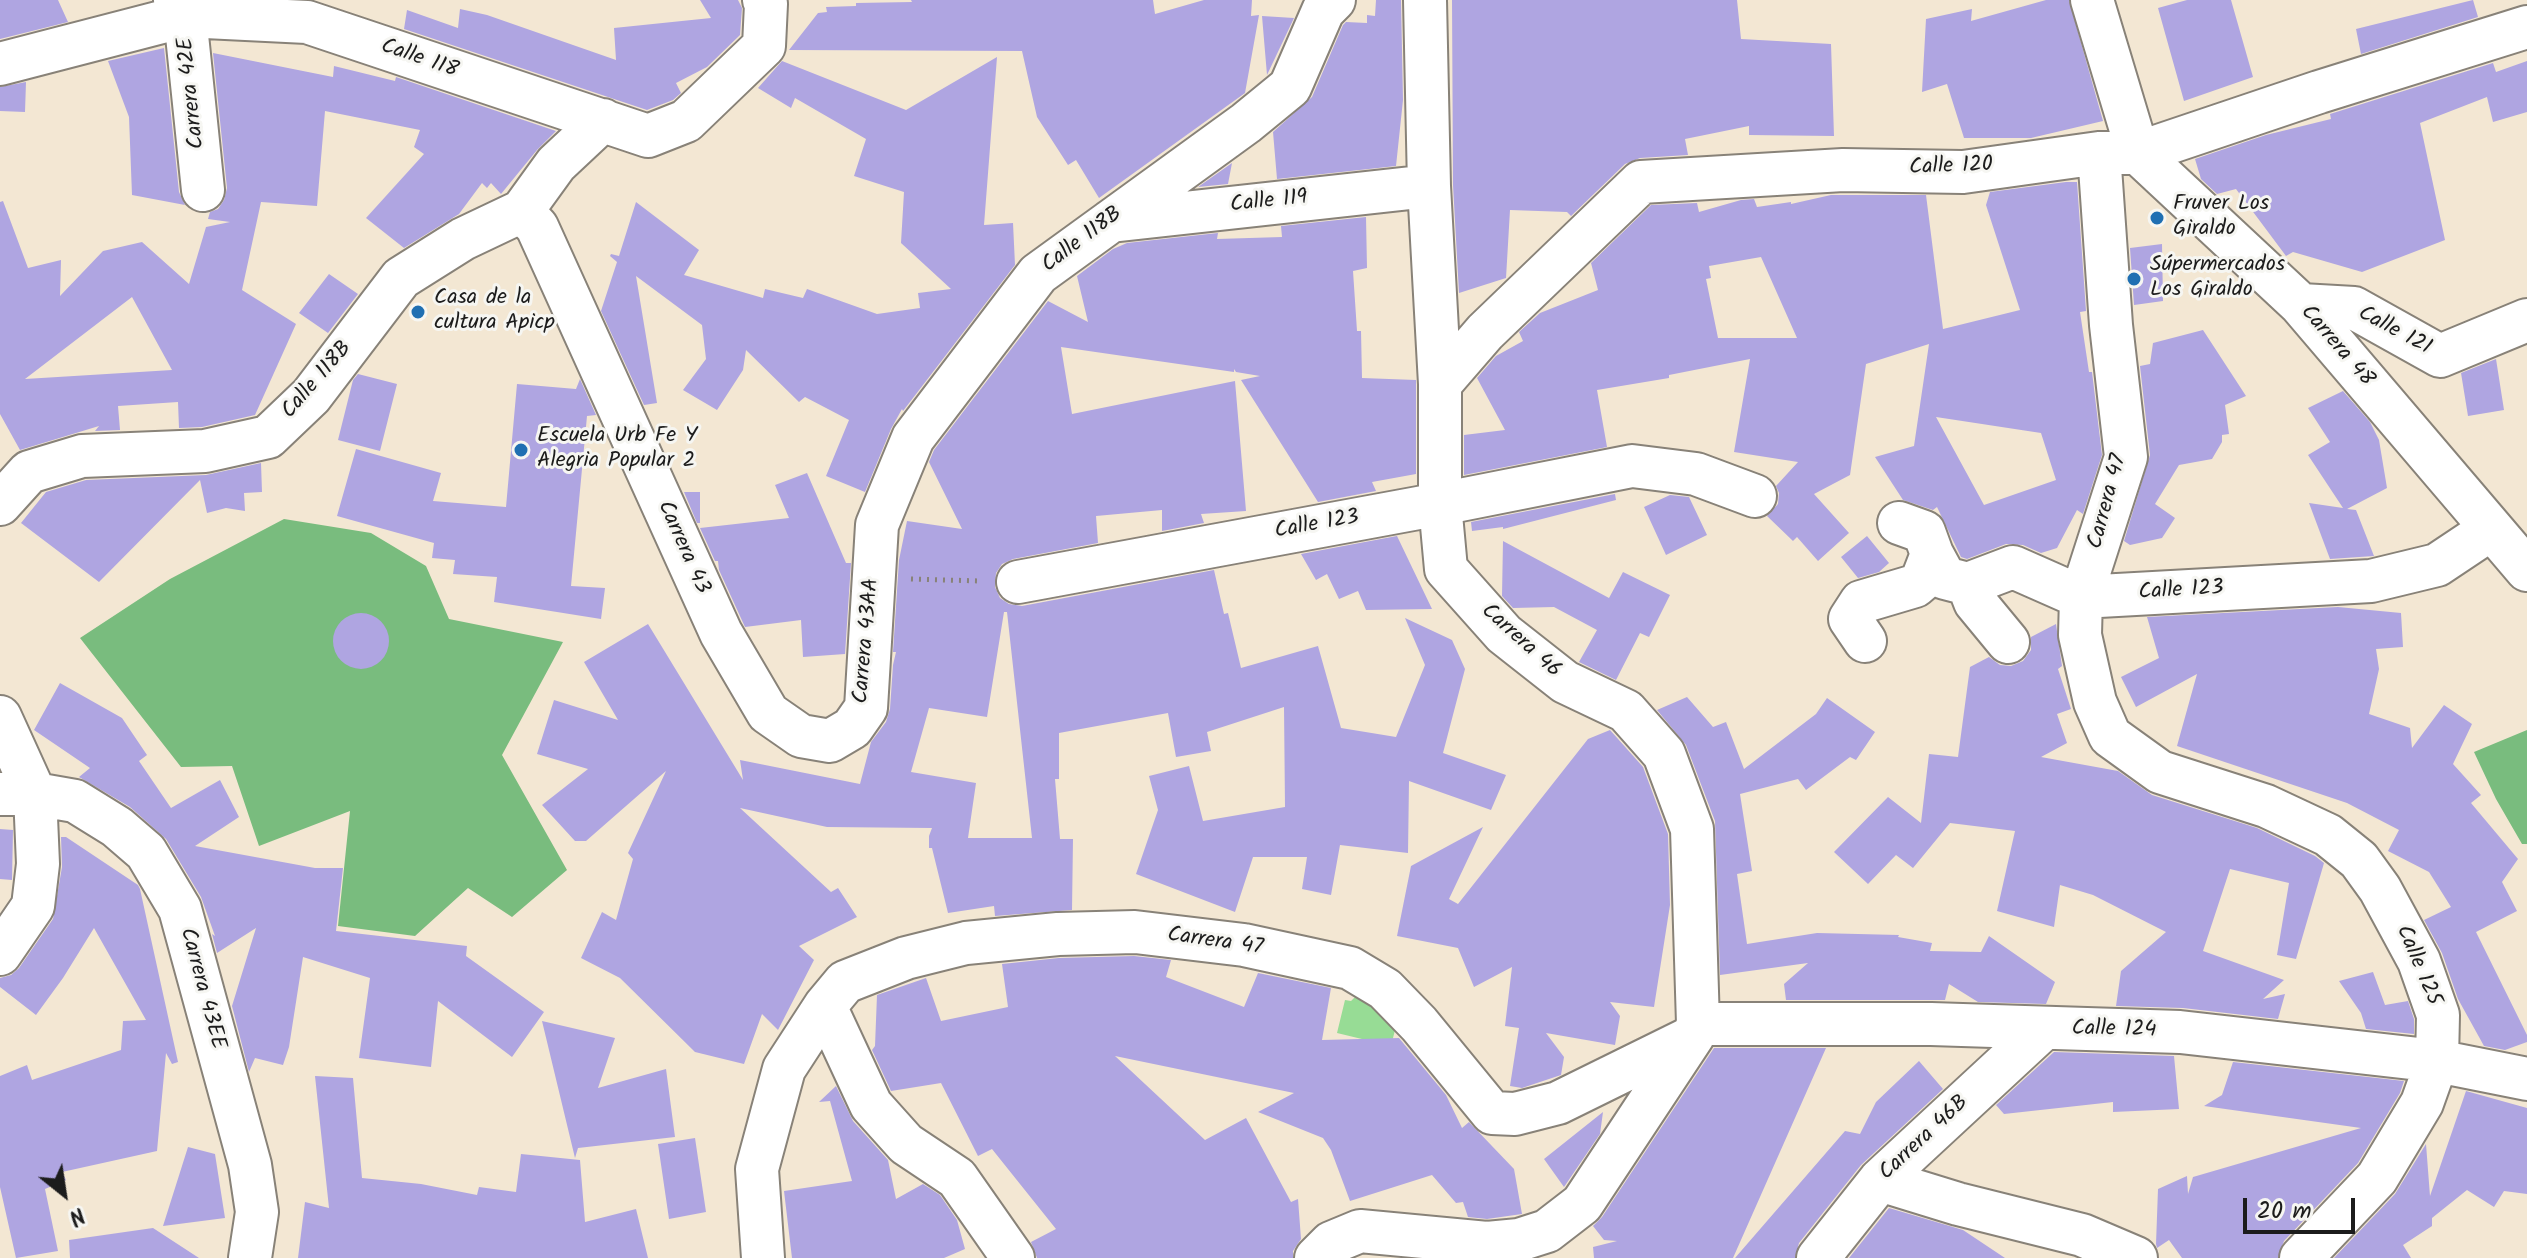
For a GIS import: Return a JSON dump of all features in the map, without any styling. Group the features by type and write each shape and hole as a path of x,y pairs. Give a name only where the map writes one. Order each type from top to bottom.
{"street":[{"name":"Calle 118B","path":"877,525 913,438 1038,274 1246,123 1290,87 1323,11 1334,0"},
{"name":"Carrera 46","path":"1425,0 1429,186 1440,384 1440,504 1446,569 1504,634 1565,682 1626,711 1664,754 1692,829 1695,1030"},
{"path":"2092,0 2119,153"},
{"path":"2520,0 2527,18"},
{"name":"Calle 118","path":"0,64 180,8 307,22 648,136 686,121 764,46 765,2"},
{"name":"Carrera 42E","path":"180,8 203,190"},
{"name":"Calle 120","path":"1440,384 1485,332 1641,182 1843,170 1963,172 2119,153 2527,27"},
{"path":"522,211 556,164 603,120"},
{"name":"Carrera 48","path":"2119,153 2301,305 2527,570"},
{"name":"Carrera 47","path":"2119,153 2111,325 2126,457 2081,597 2080,635 2095,702 2110,736 2160,772"},
{"name":"Calle 119","path":"1110,221 1429,186"},
{"name":"Calle 118B","path":"0,504 29,472 82,456 205,451 268,437 311,396 401,278 463,239 522,211"},
{"name":"Carrera 43","path":"522,211 537,227 721,633 768,713 801,736 830,741"},
{"name":"Calle 121","path":"2301,305 2354,308 2440,356 2527,320"},
{"name":"Calle 123","path":"1018,582 1632,466 1696,474 1755,496"},
{"path":"1899,523 1924,532 1945,578 1968,584 1975,602 2008,642"},
{"name":"Carrera 43AA","path":"830,741 852,728 866,708 877,525"},
{"name":"Calle 123","path":"1968,584 2013,567 2081,597 2371,581 2437,565 2491,529"},
{"path":"1865,641 1850,619 1861,602 1915,586 1922,580 1932,554"},
{"path":"0,717 38,864 33,906 0,954"},
{"name":"Calle 125","path":"2160,772 2266,806 2328,835 2359,860 2380,889 2419,961 2438,1015 2437,1061 2422,1103 2377,1178 2301,1258"},
{"name":"Carrera 43EE","path":"18,794 75,801 117,827 146,852 180,909 250,1165 257,1212 250,1258"},
{"name":"Carrera 47","path":"825,1006 845,982 906,958 966,943 1058,934 1135,932 1244,945 1350,968 1385,989 1419,1024 1492,1113 1515,1114 1558,1103"},
{"path":"763,1258 757,1169 784,1069 825,1006"},
{"path":"825,1006 871,1105 906,1144 957,1178 1013,1258"},
{"name":"Calle 124","path":"1558,1103 1695,1030 1931,1024 2180,1032 2437,1061 2527,1079"},
{"name":"Carrera 46B","path":"1818,1258 1880,1180 2043,1029"},
{"path":"1316,1258 1331,1243 1360,1231 1487,1243 1519,1240 1547,1231 1582,1204 1695,1030"},
{"path":"1880,1180 1958,1204 2082,1235 2136,1258"}],"path":[{"path":"873,578 1018,582"}],"green space":[{"path":"284,519 371,533 426,566 449,619 563,642 502,755 567,870 512,917 468,888 415,936 338,926 350,811 259,846 232,766 181,767 80,638 170,579"},
{"path":"2527,730 2527,844 2522,844 2474,752"},
{"path":"1357,995 1401,1006 1391,1046 1337,1033 1345,1000 1351,1001"}],"building":[{"path":"0,0 58,0 68,22 0,39"},
{"path":"700,0 738,0 742,8 740,35 707,67 676,83 681,93 673,100 647,110 404,29 407,10 458,28 460,9 487,15 616,60 614,28 711,18"},
{"path":"911,0 1153,0 1155,14 1204,0 1252,0 1251,16 1259,15 1245,93 1099,198 1076,160 1068,165 1037,117 1022,51 789,50 818,13 827,12 826,7"},
{"path":"1376,0 1401,0 1403,100 1396,166 1277,179 1273,132 1312,97 1343,25 1346,22 1367,23 1367,15 1375,16"},
{"path":"1452,0 1737,0 1741,39 1831,44 1834,136 1749,135 1749,126 1685,139 1688,155 1640,158 1625,164 1571,216 1567,212 1510,210 1506,278 1459,293 1453,185"},
{"path":"2046,0 2069,0 2103,121 2031,138 1964,138 1947,84 1922,92 1926,19 1972,9 1971,21"},
{"path":"2187,0 2231,0 2253,77 2184,101 2158,8"},
{"path":"2473,0 2478,17 2361,54 2356,29"},
{"path":"1262,16 1294,18 1267,75"},
{"path":"164,48 179,192 185,205 132,195 129,117 108,61"},
{"path":"213,53 333,77 334,66 395,81 396,77 556,131 501,194 491,183 487,188 482,183 459,214 404,248 366,218 424,154 414,147 420,130 325,111 317,206 261,202 242,290 296,324 255,415 202,427 179,428 178,402 118,406 120,430 95,431 99,426 20,450 0,414 0,202 3,201 28,268 61,260 60,296 103,251 142,242 189,284 206,227 230,222 208,219 210,212 218,209 224,200 227,188","holes":["132,297 172,370 25,379"]},
{"path":"997,57 984,225 1013,223 1015,265 902,409 865,492 826,476 849,420 805,397 799,402 746,350 743,370 717,410 683,390 706,359 702,325 636,276 657,403 644,405 601,311 617,262 610,256 619,256 636,202 699,250 684,275 763,298 765,289 803,298 807,289 877,314 920,308 918,293 951,289 901,243 904,192 854,176 866,139 795,98 791,108 758,88 782,61 906,110"},
{"path":"2527,61 2527,112 2493,122 2487,97 2420,123 2445,240 2362,272 2293,252 2286,256 2236,189 2217,194 2201,179 2195,159 2266,135 2331,119 2330,114 2493,63 2496,72"},
{"path":"26,82 25,112 0,111 0,87"},
{"path":"1232,163 1228,184 1198,187"},
{"path":"2077,182 2086,311 2080,312 2089,372 2092,372 2102,455 2083,514 2077,510 2057,548 2041,553 2023,545 2006,544 1967,559 1961,557 1937,507 1933,510 1903,500 1875,457 1914,446 1929,344 1866,364 1850,475 1814,494 1849,533 1818,561 1797,537 1793,541 1767,516 1778,504 1776,486 1798,462 1734,452 1750,359 1669,375 1669,378 1597,390 1607,447 1464,475 1464,435 1505,430 1477,378 1496,356 1523,341 1519,332 1540,313 1598,290 1591,263 1651,205 1697,203 1699,212 1754,199 1757,207 1791,204 1831,195 1926,195 1943,329 2020,310 1986,205 1990,192","holes":["1761,257 1797,338 1718,338 1706,279 1711,278 1709,266","1936,417 2041,433 2056,480 1984,505"]},
{"path":"1366,217 1367,268 1353,271 1357,331 1361,331 1362,378 1416,380 1416,474 1372,482 1376,491 1318,502 1241,380 1260,376 1234,369 1234,372 1061,347 1072,414 1235,381 1246,511 1201,514 1204,523 1162,531 1162,510 1096,516 1098,543 1013,559 1002,564 996,573 995,587 1000,598 1009,604 1022,606 1214,570 1241,668 1318,646 1341,728 1396,737 1425,665 1405,618 1452,640 1465,669 1443,753 1506,775 1491,810 1409,781 1408,853 1340,845 1331,895 1302,889 1307,857 1253,857 1235,912 1136,874 1158,810 1149,776 1189,766 1203,821 1285,807 1284,707 1207,732 1211,751 1176,757 1168,713 1059,733 1059,779 1055,779 1060,839 1073,839 1072,910 995,916 994,906 948,913 932,848 929,848 932,828 827,827 740,808 831,892 838,888 857,917 799,946 814,960 778,1030 762,1014 744,1064 695,1052 620,978 581,958 602,912 616,920 633,859 628,853 666,771 586,841 575,841 542,805 588,769 537,754 554,700 618,720 584,662 648,624 743,780 740,760 860,784 871,742 886,722 890,709 896,652 893,652 899,560 907,521 962,529 929,462 934,450 1048,301 1088,322 1077,276 1113,249 1127,243 1218,233 1217,239 1282,237 1281,226","holes":["1004,612 1007,612 1032,838 968,838 976,783 911,772 929,708 987,717"]},
{"path":"2162,244 2163,301 2134,305 2130,248"},
{"path":"329,274 358,294 328,333 299,313"},
{"path":"2203,330 2246,396 2225,405 2229,434 2222,435 2222,442 2212,459 2179,465 2155,504 2175,518 2162,538 2130,545 2124,541 2150,455 2140,366 2150,364 2153,343"},
{"path":"2496,359 2504,410 2468,416 2461,373"},
{"path":"358,374 397,384 380,451 338,440 353,380"},
{"path":"580,379 596,415 587,416 571,586 605,588 601,619 494,602 497,577 453,574 455,560 432,558 434,543 337,516 356,449 441,473 433,501 506,507 517,384 576,389"},
{"path":"2343,391 2370,422 2379,440 2387,488 2347,509 2356,510 2374,556 2330,559 2309,503 2343,508 2308,455 2330,442 2308,408"},
{"path":"261,463 262,492 244,493 245,511 226,508 207,513 200,480 99,582 21,523 46,492 86,480 206,475"},
{"path":"807,473 846,563 851,563 845,654 803,657 801,620 745,627 719,570 718,561 715,561 700,528 789,518 775,485"},
{"path":"684,492 700,492 700,523 697,523"},
{"path":"1615,494 1616,500 1503,529 1472,531 1471,522"},
{"path":"1670,495 1689,497 1707,535 1666,555 1644,507"},
{"path":"1397,536 1432,609 1366,610 1358,591 1339,599 1327,574 1316,580 1301,554"},
{"path":"1867,536 1889,563 1879,572 1858,578 1841,557"},
{"path":"1503,541 1609,598 1623,572 1670,595 1649,637 1640,633 1616,680 1579,662 1597,630 1554,607 1513,608 1502,596"},
{"path":"2338,607 2401,613 2403,647 2376,649 2379,669 2369,714 2410,728 2412,748 2444,705 2472,724 2453,764 2481,795 2471,803 2518,859 2502,882 2517,911 2476,932 2527,1035 2527,1042 2505,1050 2484,1046 2458,999 2442,953 2424,920 2451,907 2429,872 2388,851 2399,830 2347,803 2177,746 2197,674 2136,707 2121,677 2159,658 2147,617"},
{"path":"361,613 381,621 389,641 381,661 361,669 341,661 333,641 341,621"},
{"path":"2056,624 2062,666 2058,669 2071,709 2057,714 2067,743 2041,757 2118,771 2152,795 2257,828 2324,863 2296,959 2277,955 2289,883 2230,869 2203,951 2284,980 2263,999 2285,994 2278,1019 2183,1008 2116,1006 2121,971 2166,932 2093,895 2060,885 2054,927 1997,911 2015,831 1950,823 1913,868 1896,855 1868,884 1834,852 1888,797 1921,823 1929,754 1958,757 1970,667 1989,657 2000,665 2011,666 2023,661 2031,650 2031,637"},
{"path":"60,683 122,718 147,755 139,761 171,808 220,780 239,817 195,846 315,868 343,868 336,931 467,946 466,956 544,1012 512,1057 438,1001 431,1067 359,1058 370,978 303,957 289,1047 283,1065 255,1058 249,1072 232,1006 256,928 217,953 212,934 215,936 201,897 166,839 130,807 79,777 90,768 34,730"},
{"path":"1687,697 1713,727 1726,722 1744,769 1816,714 1827,698 1875,732 1856,760 1850,757 1806,790 1798,779 1740,794 1752,871 1737,874 1747,944 1817,933 1899,935 1932,943 1930,951 1981,952 1989,936 2055,982 2046,1004 1978,1002 1949,984 1945,1000 1786,1000 1784,984 1808,963 1720,975 1715,821 1686,745 1657,710"},
{"path":"1610,730 1643,767 1668,834 1670,905 1654,1007 1610,1002 1620,1016 1615,1045 1546,1033 1564,1057 1561,1075 1522,1088 1510,1086 1519,1028 1505,1026 1512,967 1474,987 1458,948 1397,936 1411,866 1483,827 1449,899 1458,904 1588,739"},
{"path":"0,829 13,830 12,880 0,879"},
{"path":"61,837 66,837 138,885 178,1062 172,1064 166,1053 157,1151 62,1172 66,1180 45,1189 58,1251 16,1258 0,1187 0,1076 27,1065 32,1080 121,1050 123,1021 146,1020 94,928 36,1015 0,987 0,978 11,975 19,968 53,919 62,867"},
{"path":"1134,956 1171,960 1166,977 1244,1007 1258,973 1331,988 1322,1040 1399,1038 1446,1095 1462,1128 1469,1122 1514,1169 1522,1214 1487,1219 1468,1217 1463,1202 1456,1203 1432,1175 1350,1201 1331,1150 1323,1138 1258,1112 1294,1093 1115,1056 1205,1140 1246,1118 1291,1202 1298,1199 1301,1239 1293,1251 1293,1258 1037,1258 1031,1242 1056,1229 992,1149 978,1156 941,1083 891,1091 872,1050 875,1046 877,995 926,978 941,1021 1008,1007 1002,964 1059,958"},
{"path":"2373,972 2385,1005 2408,1001 2414,1019 2414,1034 2366,1029 2361,1013 2339,981"},
{"path":"542,1021 615,1038 598,1088 666,1069 675,1137 578,1148 575,1158"},
{"path":"1714,1048 1826,1048 1733,1258 1594,1258 1593,1247 1617,1241 1604,1240 1593,1226"},
{"path":"2054,1052 2174,1056 2179,1109 2113,1112 2113,1102 2004,1114 1996,1105"},
{"path":"1919,1061 1943,1089 1861,1165 1799,1243 1795,1258 1735,1258 1845,1131 1860,1134 1876,1102"},
{"path":"2233,1062 2404,1081 2358,1163 2284,1241 2278,1258 2182,1258 2169,1240 2157,1248 2158,1189 2187,1176 2188,1194 2193,1177 2361,1128 2204,1106 2222,1095"},
{"path":"315,1076 353,1078 362,1178 421,1184 477,1195 479,1187 516,1192 521,1154 580,1160 585,1222 636,1209 648,1258 298,1258 305,1202 329,1208"},
{"path":"836,1086 853,1121 888,1160 896,1199 923,1184 940,1195 957,1220 965,1249 944,1258 792,1258 784,1191 852,1181 830,1101 819,1102"},
{"path":"2466,1091 2527,1108 2527,1194 2504,1191 2494,1207 2467,1190 2432,1218 2432,1226 2403,1245 2411,1258 2334,1258 2395,1194 2426,1144 2430,1196"},
{"path":"1603,1112 1600,1134 1564,1187 1544,1159"},
{"path":"695,1138 706,1212 669,1219 658,1144"},
{"path":"188,1147 215,1154 225,1218 163,1226"},
{"path":"1889,1208 1963,1230 2005,1258 1849,1258"},
{"path":"153,1228 199,1258 70,1258 69,1240"}],"place":[{"name":"Fruver Los Giraldo","path":"2157,218"},
{"name":"Súpermercados Los Giraldo","path":"2134,279"},
{"name":"Casa de la cultura Apicp","path":"418,312"},
{"name":"Escuela Urb Fe Y Alegria Popular 2","path":"521,450"}]}
